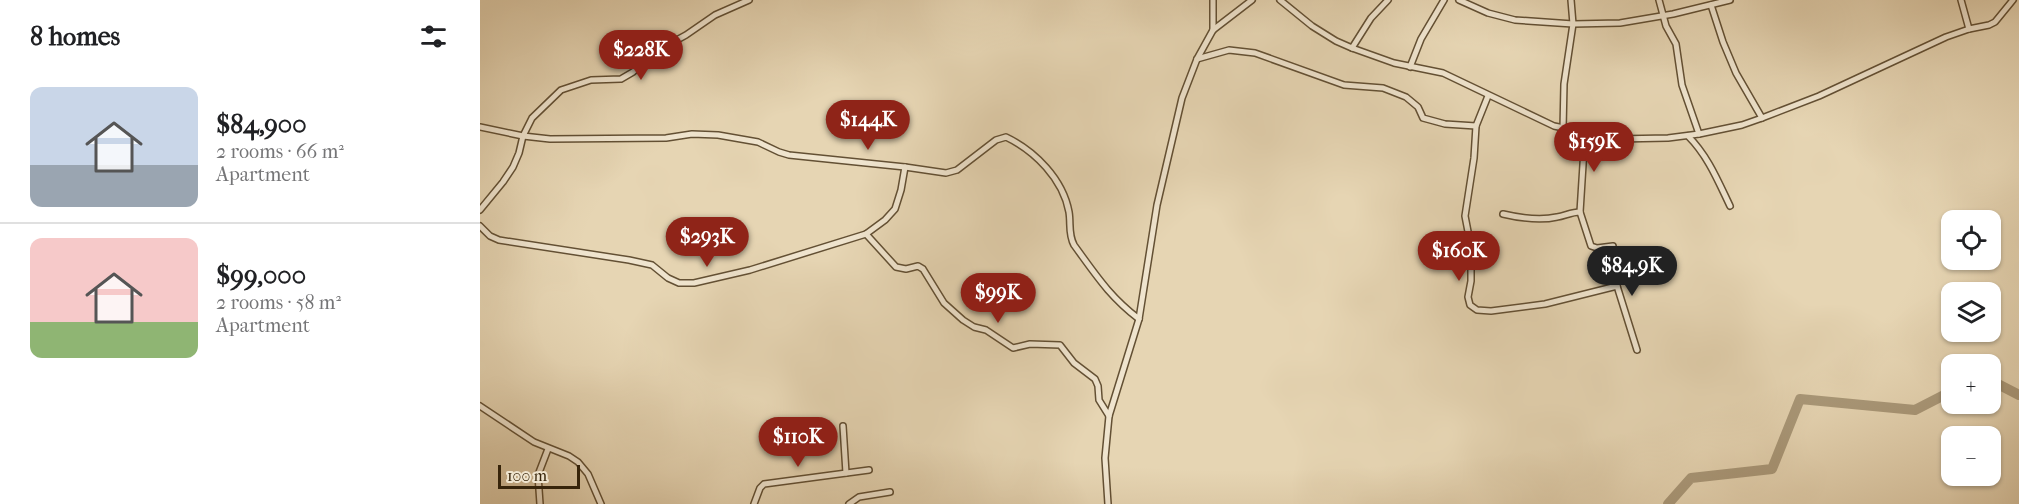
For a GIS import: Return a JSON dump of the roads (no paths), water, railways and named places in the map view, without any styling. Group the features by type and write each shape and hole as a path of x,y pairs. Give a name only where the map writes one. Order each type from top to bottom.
{"street":[{"path":"480,210 513,167 523,136 532,118 561,90 591,80 621,79 633,72 653,53 686,35 715,15 748,0"},
{"path":"1213,0 1213,30"},
{"path":"1108,504 1105,458 1109,416 1139,319 1157,205 1182,98 1197,59 1213,30 1252,0"},
{"path":"1280,0 1312,26 1352,48 1410,67 1443,73 1488,96 1563,129 1617,139 1688,136 1742,125 1762,118 1819,96 1946,37 1989,25 1995,22 2013,0"},
{"path":"1352,48 1371,18 1388,0"},
{"path":"1410,67 1420,39 1444,0"},
{"path":"1459,0 1488,13 1515,20 1573,24 1620,23 1664,16 1730,0"},
{"path":"1563,129 1564,84 1573,24 1571,0"},
{"path":"1659,0 1666,26 1676,44 1682,85 1699,134"},
{"path":"1961,0 1969,29"},
{"path":"1711,5 1736,73 1762,118"},
{"path":"1197,59 1229,50 1255,53 1344,85 1383,88 1406,97 1418,107 1423,118 1445,124 1476,126"},
{"path":"1488,96 1476,126 1474,158 1465,216 1471,247 1471,281 1468,297 1470,305 1477,310 1502,310 1545,304 1617,286"},
{"path":"480,127 550,139 718,135 758,142 789,155 946,173 954,171 1000,138 1006,137 1036,158 1051,173 1068,211 1074,245 1107,291 1119,304 1139,319"},
{"path":"1585,133 1580,212 1591,246 1597,248 1613,246 1617,286 1637,350"},
{"path":"1688,136 1704,153 1730,206"},
{"path":"480,226 490,236 505,242 652,265 668,278 679,283 694,283 750,270 866,234 885,220 895,209 905,167"},
{"path":"1503,214 1518,217 1555,218 1580,212"},
{"path":"866,234 896,267 918,266 923,269 944,303 970,325 986,330 1013,348 1030,344 1060,345 1074,363 1095,379 1099,399 1109,416"},
{"path":"480,406 526,437 578,462 588,474 601,504"},
{"path":"843,426 846,473"},
{"path":"540,504 538,475 548,449"},
{"path":"754,504 764,484 869,470"},
{"path":"849,504 859,497 890,492"}],"waterway":[{"path":"2001,386 2019,395"},
{"path":"1668,504 1691,478 1772,469 1800,399 1915,410 1941,397"}]}
